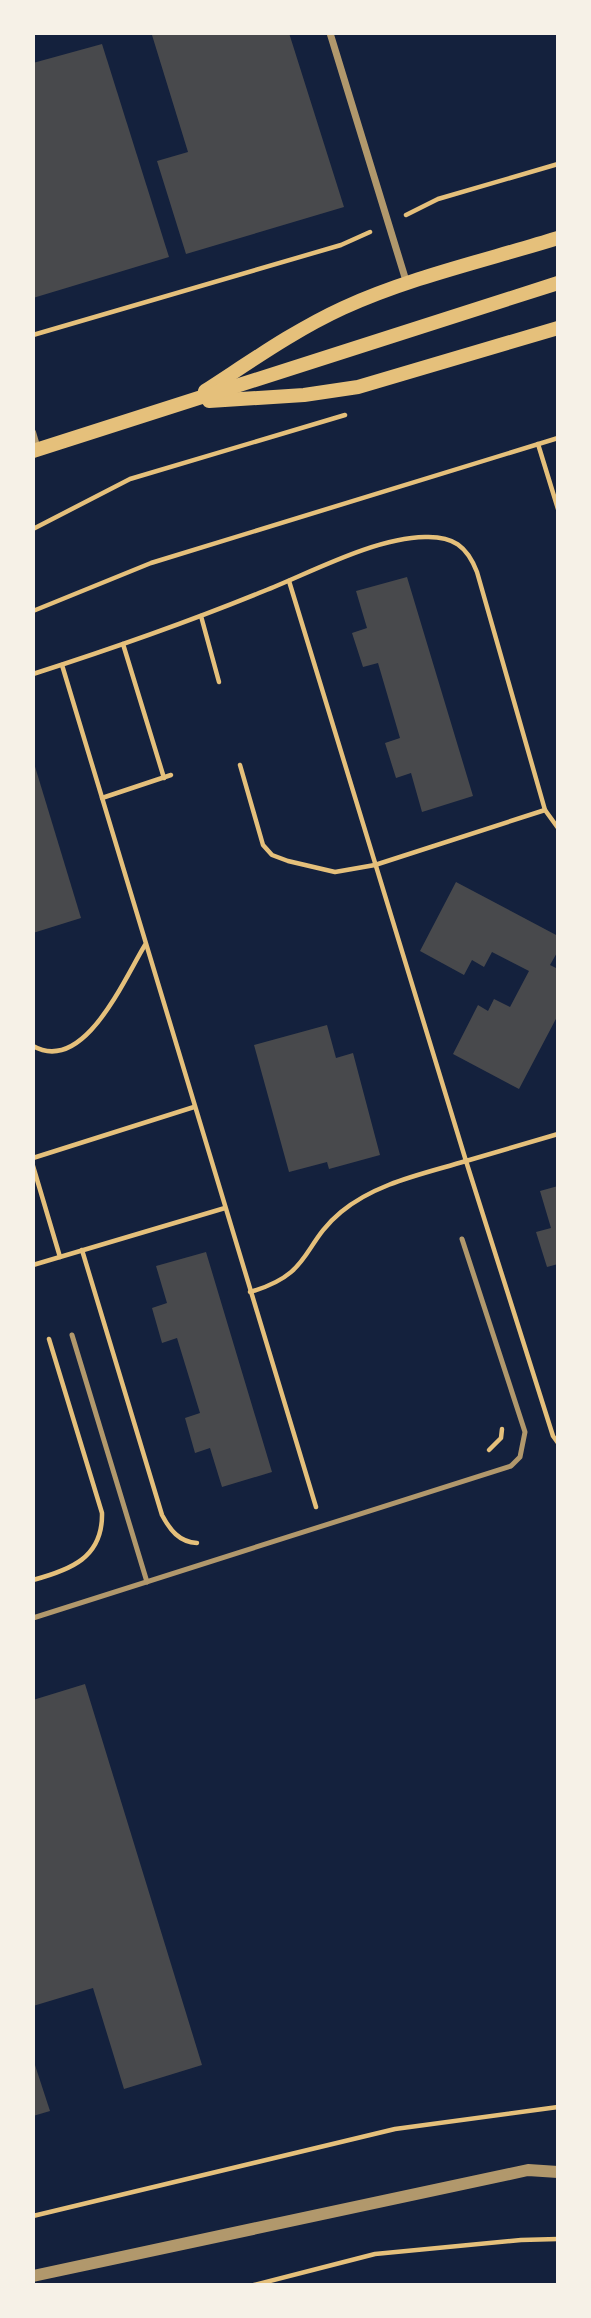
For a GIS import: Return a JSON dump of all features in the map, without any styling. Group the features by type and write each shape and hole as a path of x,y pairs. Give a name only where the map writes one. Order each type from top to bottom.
{"main road":[{"path":"186,402 317,321 407,284 558,238"},
{"path":"36,450 558,283"},
{"path":"186,402 304,395 358,387 558,328"}],"street":[{"path":"330,33 407,284"},
{"path":"33,432 36,450"},
{"path":"33,2276 528,2170 558,2172"}],"lane":[{"path":"33,1618 501,1471 520,1457 524,1432 462,1240"},
{"path":"72,1335 147,1582"}],"path":[{"path":"402,217 438,199 558,164"},
{"path":"33,335 341,246 377,228"},
{"path":"33,529 130,479 357,412"},
{"path":"33,611 151,563 558,438"},
{"path":"538,444 558,509"},
{"path":"33,674 201,616 380,545 425,537 456,540 471,555 545,810 558,828"},
{"path":"289,581 466,1161 553,1436 558,1443"},
{"path":"201,616 219,682"},
{"path":"123,644 164,778"},
{"path":"62,665 316,1507"},
{"path":"240,765 263,845 272,855 335,872 375,865 545,810"},
{"path":"102,798 171,775"},
{"path":"33,1046 48,1052 64,1051 82,1041 97,1023 145,944"},
{"path":"33,1158 194,1107"},
{"path":"250,1292 286,1278 306,1259 339,1214 370,1191 558,1134"},
{"path":"33,1166 60,1257"},
{"path":"33,1265 225,1208"},
{"path":"82,1250 162,1515 169,1528 187,1543 211,1539"},
{"path":"33,1580 68,1570 92,1554 102,1527 102,1513 49,1339"},
{"path":"482,1454 493,1448 500,1438 500,1420"},
{"path":"303,1511 329,1503"},
{"path":"33,2216 395,2129 558,2107"},
{"path":"254,2285 375,2255 521,2240 558,2239"}],"building":[{"path":"289,33 344,207 186,254 157,161 188,152 152,35"},
{"path":"102,44 169,257 33,298 33,63"},
{"path":"407,577 473,796 422,812 411,773 396,778 385,743 400,738 378,663 363,667 352,633 367,628 356,591"},
{"path":"33,760 81,918 33,933"},
{"path":"456,882 558,936 558,951 550,965 558,969 558,1015 519,1089 453,1054 478,1005 488,1011 494,999 510,1007 529,971 492,952 484,967 472,960 464,975 420,951"},
{"path":"327,1025 336,1058 353,1053 380,1155 329,1169 327,1162 289,1172 254,1045"},
{"path":"558,1186 558,1264 547,1267 536,1232 551,1228 540,1191"},
{"path":"206,1252 272,1472 222,1487 210,1448 195,1453 185,1418 200,1413 177,1338 162,1343 152,1308 167,1303 156,1266"},
{"path":"85,1684 202,2065 124,2089 93,1988 33,2006 33,1700"},
{"path":"33,2059 50,2111 33,2116"}]}
